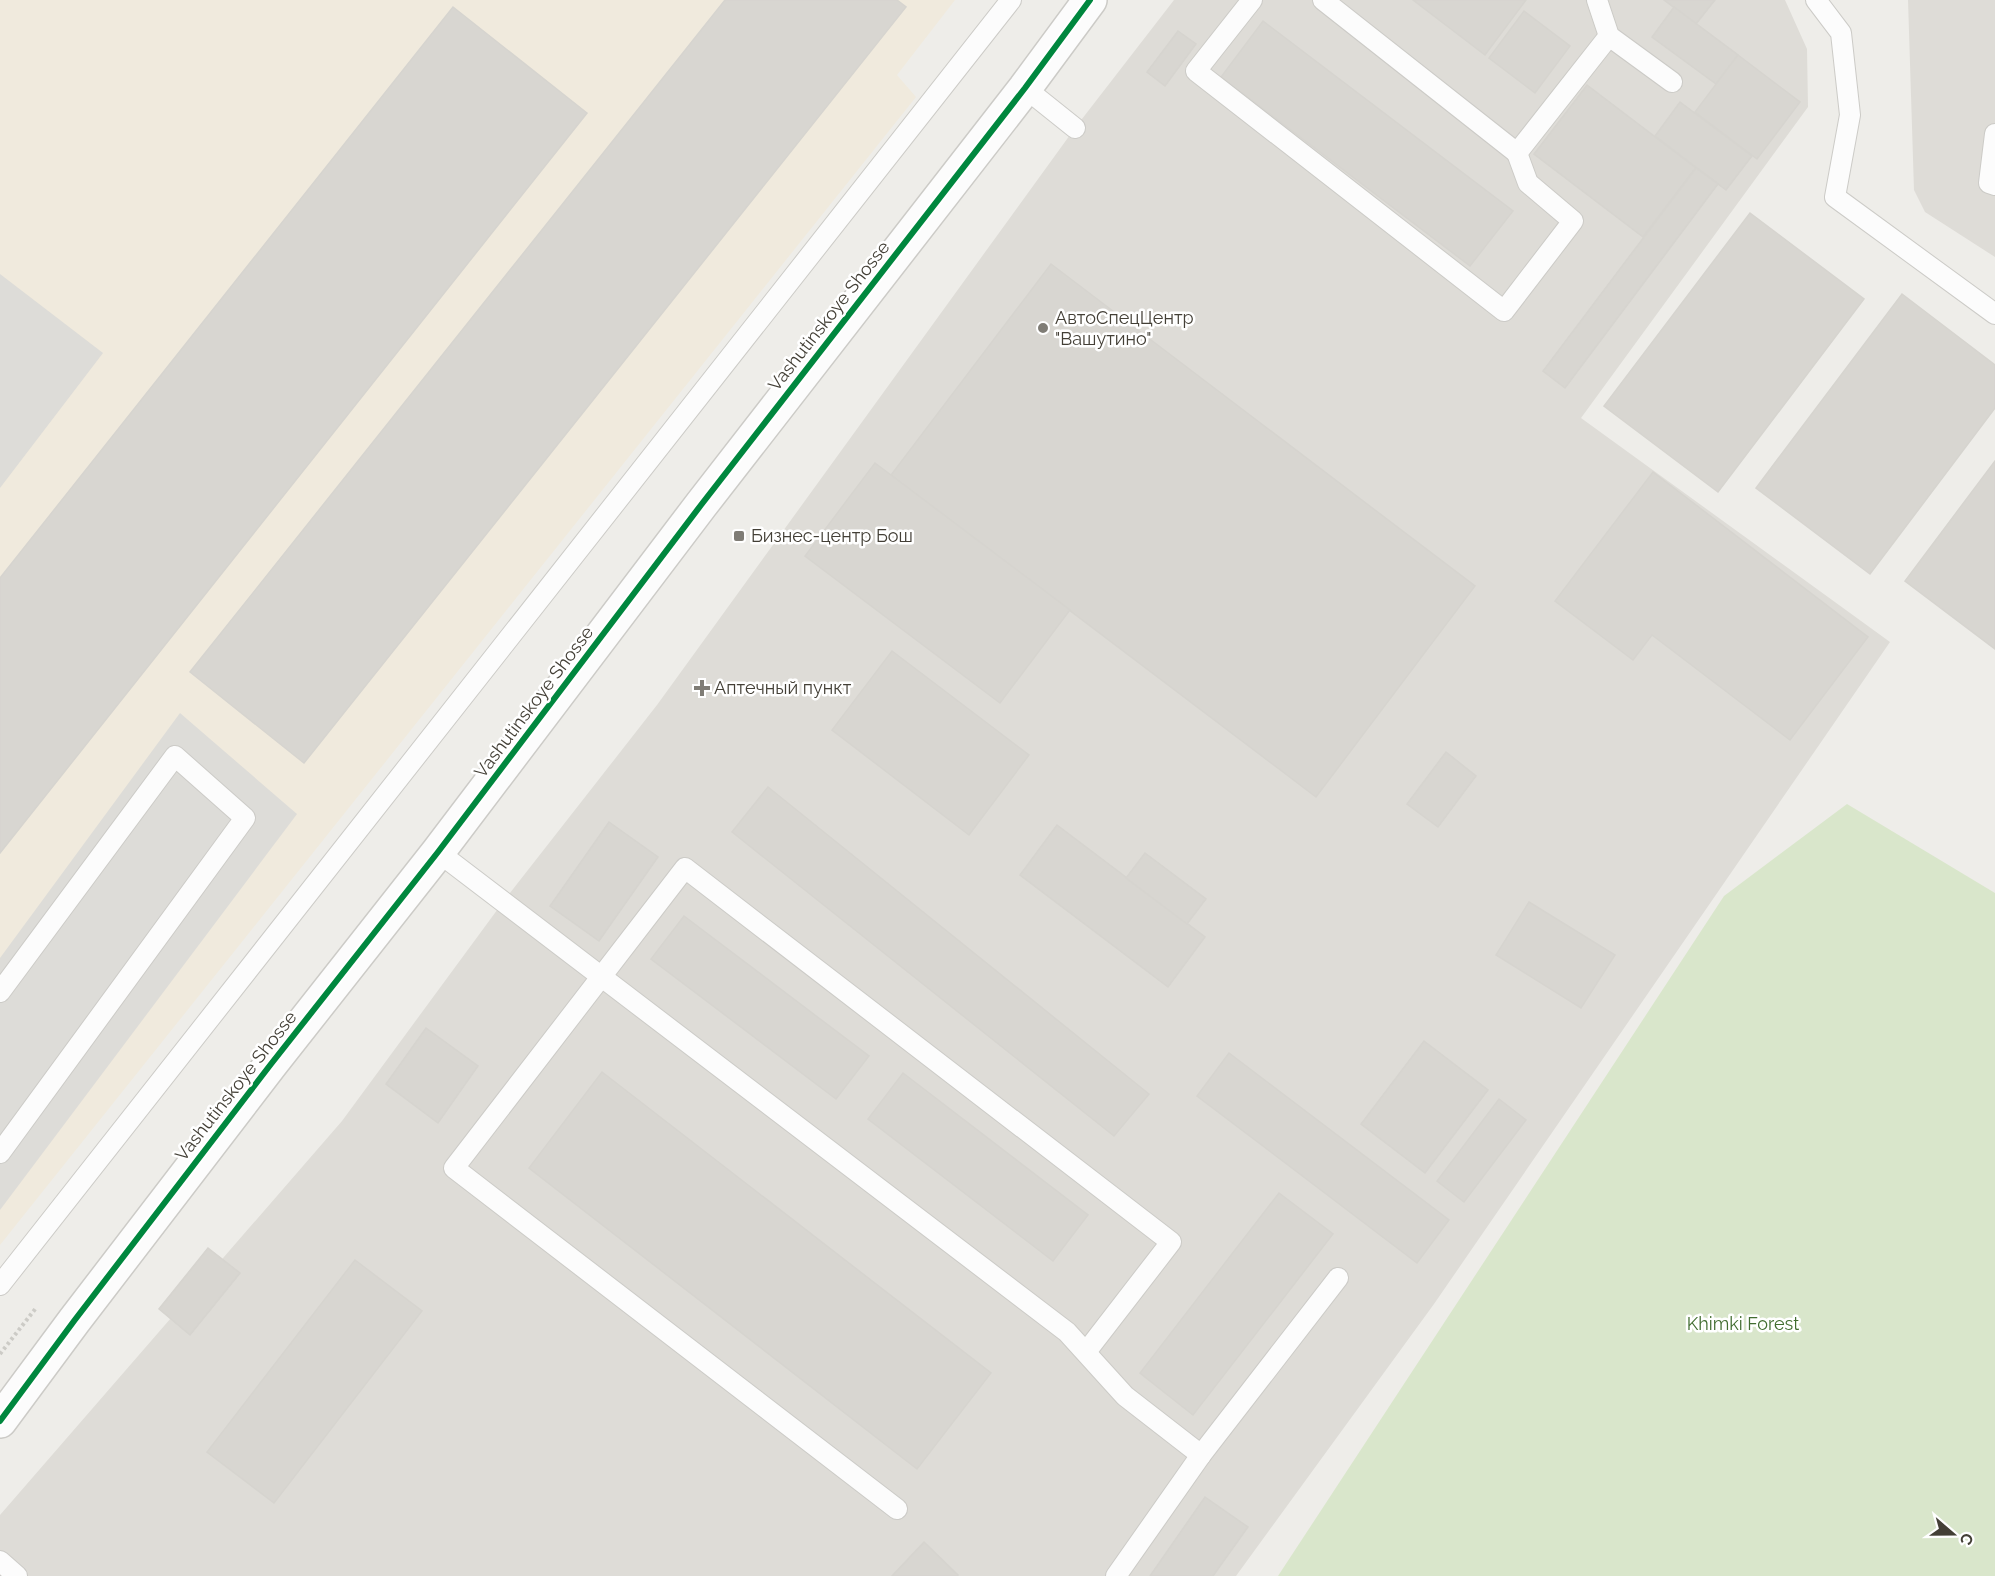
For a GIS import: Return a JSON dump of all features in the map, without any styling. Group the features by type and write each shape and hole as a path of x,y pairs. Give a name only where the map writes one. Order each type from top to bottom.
{"street":[{"name":"Vashutinskoye Shosse","path":"0,1421 74,1321 438,852 701,506 1025,88 1090,0"}],"lane":[{"path":"0,1285 1011,0"},
{"path":"1252,0 1196,71 1504,311 1573,220 1527,183 1517,153 1323,0"},
{"path":"1597,0 1609,36 1672,82"},
{"path":"1816,0 1841,33 1850,115 1835,197 1995,314"},
{"path":"1517,153 1609,36"},
{"path":"1025,88 1075,128"},
{"path":"1995,134 1989,183 1995,185"},
{"path":"0,992 175,756 245,818 0,1153"},
{"path":"438,852 1058,1325 1086,1352 1125,1396 1201,1455"},
{"path":"897,1509 454,1168 685,868 1171,1242 1086,1352"},
{"path":"1116,1576 1201,1455 1338,1278"},
{"path":"0,1561 17,1576"}],"shaded area":[{"path":"0,0 955,0 897,75 916,97 0,1245"},
{"path":"1174,0 1785,0 1807,49 1808,107 1581,418 1890,642 1434,1304 1236,1576 0,1576 0,1515 342,1121 503,902 657,705 1075,128"},
{"path":"1908,0 1995,0 1995,257 1925,212 1914,190"},
{"path":"0,274 103,353 0,488"},
{"path":"180,713 297,814 0,1210 0,958"}],"green space":[{"name":"Khimki Forest","path":"1847,804 1995,893 1995,1576 1278,1576 1724,896"}],"building":[{"path":"725,0 897,0 906,7 304,763 190,672"},
{"path":"1413,0 1526,0 1485,55"},
{"path":"1664,0 1715,0 1696,24"},
{"path":"453,7 587,113 0,853 0,578"},
{"path":"1674,7 1738,55 1716,84 1652,37"},
{"path":"1524,11 1570,46 1535,93 1489,58"},
{"path":"1263,21 1513,211 1470,266 1221,77"},
{"path":"1178,31 1196,44 1165,86 1147,72"},
{"path":"1738,55 1800,102 1757,159 1695,112"},
{"path":"1587,85 1696,168 1643,237 1534,154"},
{"path":"1680,102 1752,156 1726,190 1655,136"},
{"path":"1696,168 1718,184 1565,388 1543,371"},
{"path":"1750,213 1864,299 1718,492 1604,406"},
{"path":"1051,264 1475,586 1316,797 891,475"},
{"path":"1902,294 1995,365 1995,408 1870,574 1756,488"},
{"path":"1995,461 1995,649 1905,581"},
{"path":"875,463 1070,610 1000,703 805,556"},
{"path":"1653,472 1868,637 1790,740 1652,635 1633,660 1555,601"},
{"path":"892,651 1029,755 969,835 832,730"},
{"path":"1446,752 1476,776 1438,827 1407,804"},
{"path":"768,787 1149,1094 1114,1136 732,832"},
{"path":"609,822 658,857 599,941 550,906"},
{"path":"1057,825 1205,937 1168,987 1020,875"},
{"path":"1145,853 1206,899 1187,924 1126,878"},
{"path":"1529,902 1615,955 1581,1008 1496,955"},
{"path":"684,916 869,1056 836,1099 651,959"},
{"path":"426,1028 478,1066 438,1123 386,1084"},
{"path":"1424,1041 1488,1090 1425,1173 1361,1124"},
{"path":"1229,1053 1449,1220 1417,1263 1197,1096"},
{"path":"602,1072 991,1373 917,1469 529,1168"},
{"path":"903,1073 1088,1215 1053,1261 868,1119"},
{"path":"1499,1099 1526,1120 1464,1202 1437,1181"},
{"path":"1279,1193 1333,1234 1193,1415 1140,1373"},
{"path":"208,1248 240,1273 190,1335 159,1309"},
{"path":"355,1260 422,1311 274,1503 207,1452"},
{"path":"1205,1497 1248,1527 1213,1576 1150,1576"},
{"path":"924,1542 958,1575 957,1576 892,1576"}],"cycle path":[{"path":"0,1421 271,1064 438,852 701,505 1025,88 1090,0"}],"place":[{"name":"АвтоСпецЦентр \"Вашутино\"","path":"1043,328"},
{"name":"Бизнес-центр Бош","path":"739,536"},
{"name":"Аптечный пункт","path":"702,688"}]}
